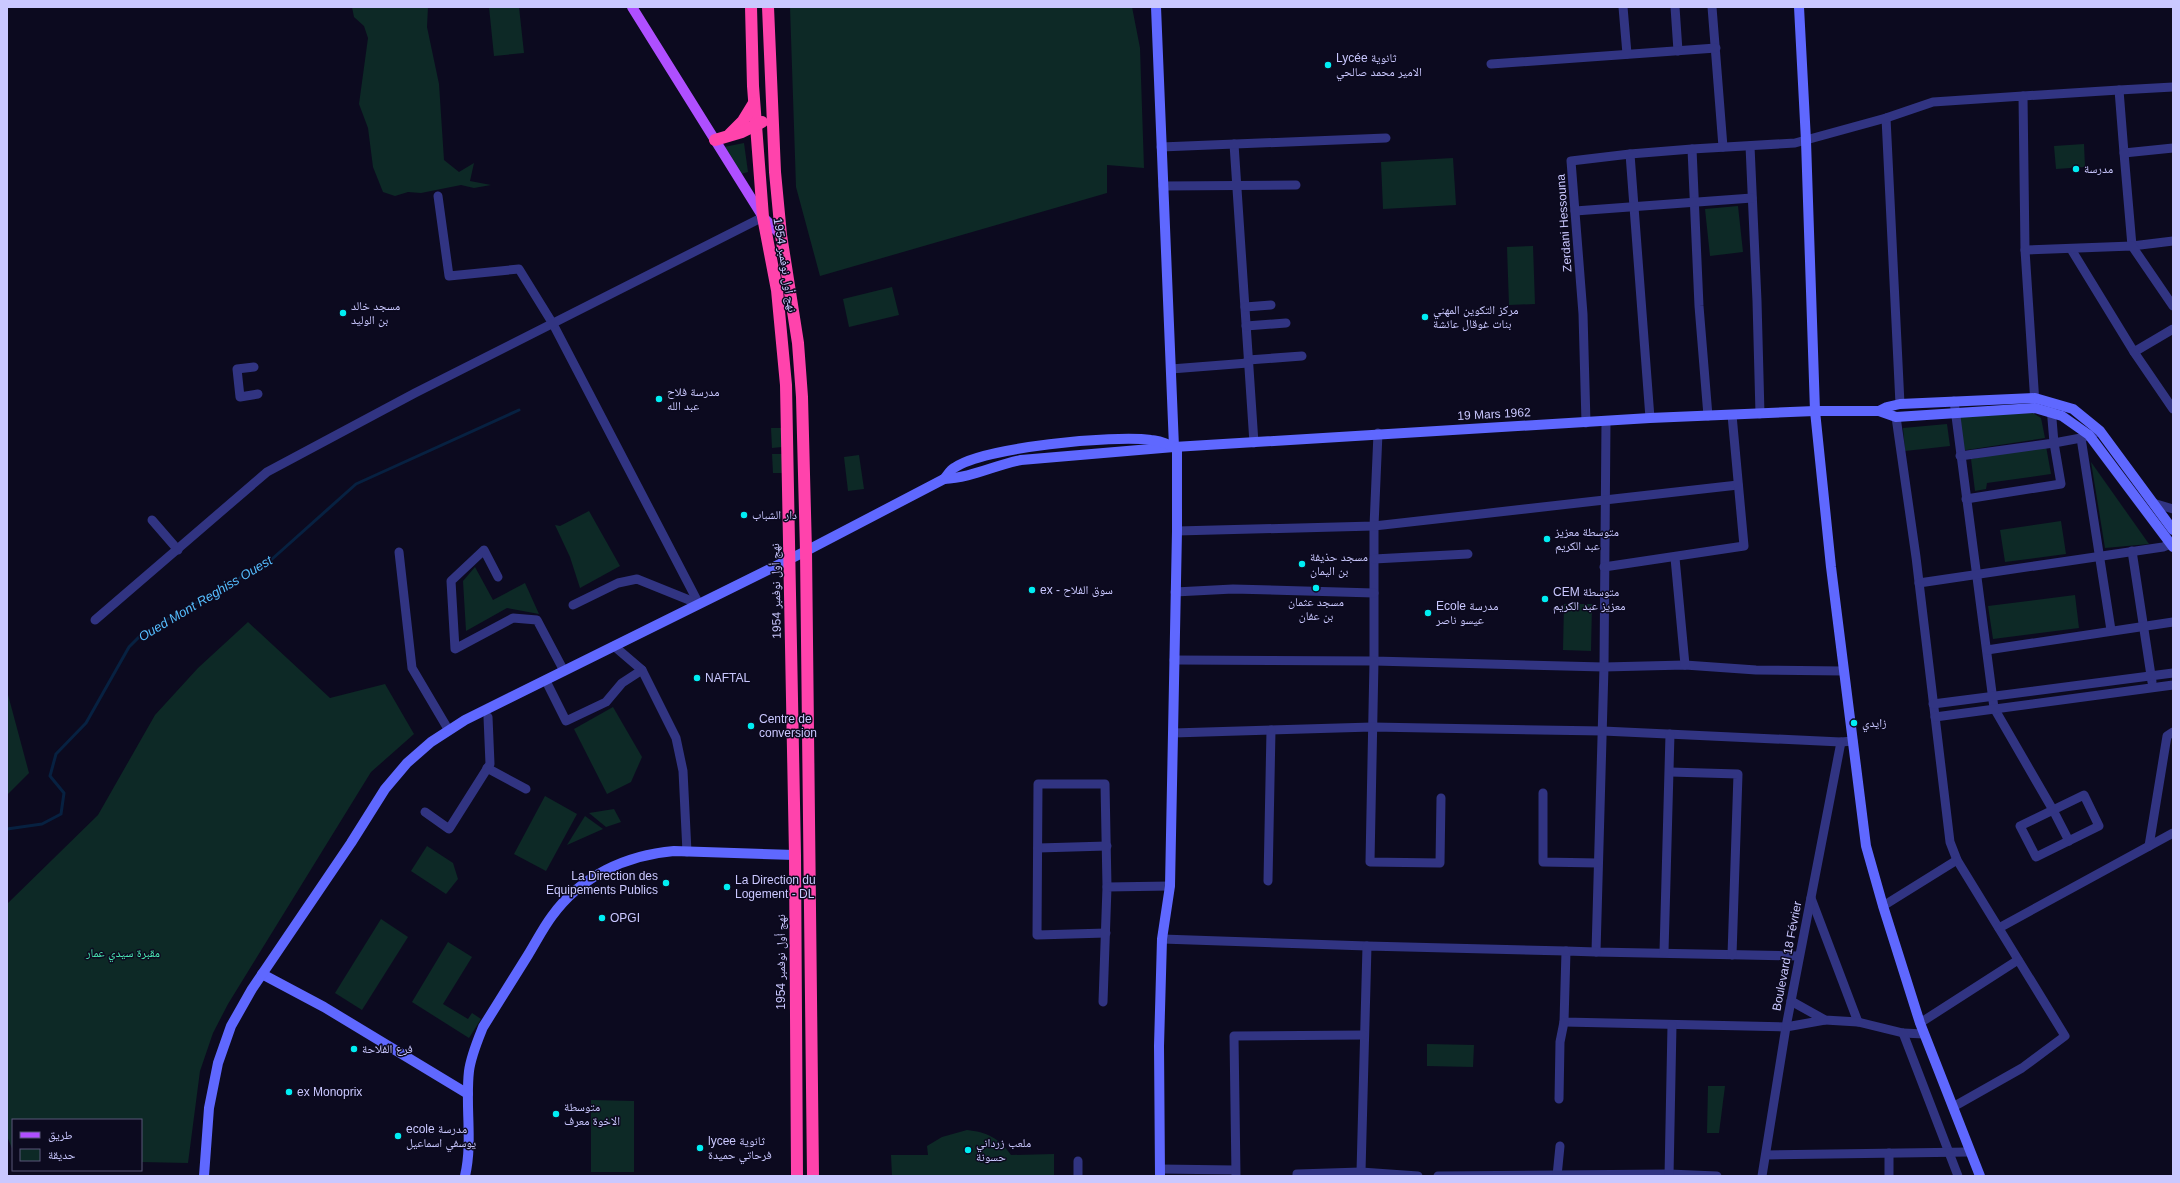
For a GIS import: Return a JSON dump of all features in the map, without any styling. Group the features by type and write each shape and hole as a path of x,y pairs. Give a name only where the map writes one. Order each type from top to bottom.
{"highway":[{"name":"نهج أول نوفمبر 1954","path":"751,7 754,103 763,217 777,290 786,385 795,855 797,1176"},
{"name":"نهج أول نوفمبر 1954","path":"768,7 775,172 781,235 801,374 806,551 813,1176"},
{"path":"728,136 743,121 754,103"},
{"path":"715,140 756,126 772,112"},
{"path":"791,638 807,638"},
{"path":"793,743 808,743"},
{"path":"795,992 810,991"}],"main road":[{"path":"632,7 763,217 781,235"}],"street":[{"path":"1156,7 1171,369 1176,447 1177,531 1170,886 1162,939 1159,1046 1160,1172 1235,1173 1234,1036 1363,1035"},
{"path":"1623,7 1627,54"},
{"path":"1675,7 1678,51"},
{"path":"1712,7 1723,147"},
{"path":"1798,7 1806,141 1815,411 1843,671 1866,846 1883,906 1920,1023 1980,1176"},
{"path":"1491,64 1716,48"},
{"name":"Zerdani Hessouna","path":"1586,422 1583,314 1571,162 1630,154 1806,141 1886,118 1933,102 2173,87"},
{"path":"2119,90 2132,246 2173,306"},
{"path":"2023,96 2026,250 2035,403"},
{"path":"1886,118 1900,404"},
{"path":"1161,147 1386,138"},
{"path":"1234,144 1254,443"},
{"path":"1750,146 1760,414"},
{"path":"2124,154 2173,148"},
{"path":"1692,149 1699,306 1708,416"},
{"path":"1630,154 1650,418"},
{"path":"1163,186 1296,185"},
{"path":"438,196 449,276 519,269 553,324 699,604"},
{"path":"1575,211 1634,208 1752,198"},
{"path":"95,620 267,472 415,393 763,217"},
{"path":"2026,250 2132,246 2173,242"},
{"path":"2071,249 2134,352 2173,409"},
{"path":"1245,307 1271,305"},
{"path":"1246,326 1286,323"},
{"path":"2134,352 2173,329"},
{"path":"1171,369 1302,356"},
{"path":"254,367 237,369 240,396 258,394"},
{"path":"1954,401 1954,412 1994,708 2053,810 2069,841"},
{"path":"1879,411 1900,404 1954,401 2035,403 2051,407 2073,409 2100,431 2173,530"},
{"path":"1879,411 1896,417 2035,403"},
{"path":"2051,407 2072,421 2172,545"},
{"path":"1966,499 2061,484 2054,443 2051,407"},
{"name":"19 Mars 1962","path":"806,551 944,479 958,479 1006,463 1021,460 1176,447 1254,443 1378,433 1650,418 1815,411 1879,411"},
{"path":"1604,567 1675,558 1744,546 1732,415"},
{"path":"1896,417 1919,583 1949,838 1957,860 2065,1036 2022,1068 1953,1107"},
{"path":"1596,952 1603,731 1604,499 1607,457 1606,421"},
{"path":"1960,456 2054,443 2085,437 2100,431"},
{"path":"1378,433 1374,526 1374,661 1370,862 1440,863 1441,798"},
{"path":"2085,437 2098,556 2111,630"},
{"path":"1177,531 1374,526 1738,485"},
{"path":"2153,503 2173,509"},
{"path":"152,520 178,550"},
{"path":"1919,583 2172,545"},
{"path":"498,577 484,550 451,581 455,648 513,618 537,620 564,670"},
{"path":"204,1176 209,1108 218,1063 231,1026 262,974 351,843 385,789 407,763 448,729 806,551"},
{"path":"2132,551 2152,688"},
{"path":"399,552 412,668 448,729"},
{"path":"1374,559 1468,554"},
{"path":"1675,558 1685,665"},
{"path":"573,605 618,583 636,580 699,604"},
{"path":"1175,592 1233,589 1374,593"},
{"path":"1987,650 2111,630 2173,622"},
{"path":"614,646 642,670 676,738 684,771 686,852"},
{"path":"1174,660 1374,661 1604,667 1685,665 1756,670 1843,671"},
{"path":"546,681 566,721 606,702 622,683 642,670"},
{"path":"1933,704 2173,673"},
{"path":"1935,717 2173,685"},
{"path":"425,812 449,829 490,764 488,717"},
{"path":"1173,733 1372,727 1603,731 1841,742 1853,741"},
{"path":"1268,881 1271,730"},
{"path":"2149,846 2167,736 2173,732"},
{"path":"1664,952 1670,734"},
{"name":"Boulevard 18 Février","path":"1762,1176 1786,1027 1841,742"},
{"path":"487,768 526,789"},
{"path":"1670,772 1738,774 1732,955"},
{"path":"1104,1002 1106,932 1107,887 1105,784 1038,784 1037,935 1106,932"},
{"path":"1543,793 1542,862 1598,863"},
{"path":"2084,795 2099,826 2069,841 2036,857 2020,826 2084,795"},
{"path":"1999,928 2173,834"},
{"path":"1038,848 1107,846"},
{"path":"465,1176 469,1146 468,1094 472,1057 483,1027 552,916 563,901 587,881 622,861 657,853 686,852 795,855"},
{"path":"1883,906 1957,860"},
{"path":"1107,887 1170,886"},
{"path":"1810,897 1858,1022"},
{"path":"1162,939 1367,946 1799,956"},
{"path":"1361,1172 1363,1035 1367,946"},
{"path":"1559,1099 1560,1042 1564,1022 1566,951"},
{"path":"1920,1023 2018,960"},
{"path":"262,974 324,1007 468,1094"},
{"path":"1791,1001 1824,1020"},
{"path":"1564,1022 1786,1027 1824,1020 1858,1022 1903,1033 1924,1034"},
{"path":"1669,1175 1672,1025"},
{"path":"1903,1033 1958,1176"},
{"path":"1557,1175 1560,1146"},
{"path":"1766,1155 1970,1152"},
{"path":"1889,1153 1889,1176"},
{"path":"1078,1161 1078,1176"},
{"path":"1297,1175 1361,1172 1418,1176"},
{"path":"1438,1176 1717,1176"}],"green space":[{"path":"352,7 428,7 427,27 439,84 444,160 459,172 474,163 470,181 491,185 474,188 461,185 421,193 408,192 395,196 383,192 373,167 368,128 359,104 368,38 364,26 354,17"},
{"path":"489,7 519,7 524,53 494,56"},
{"path":"790,7 1132,7 1140,48 1144,168 1107,165 1107,193 820,276 796,187"},
{"path":"744,143 748,172 741,174 724,147"},
{"path":"2084,144 2085,167 2056,169 2054,146"},
{"path":"1453,158 1456,205 1383,209 1381,162"},
{"path":"1738,206 1743,252 1710,256 1705,209"},
{"path":"1533,246 1535,304 1509,305 1507,247"},
{"path":"892,287 899,315 849,327 843,299"},
{"path":"2033,413 2041,418 2045,438 1960,451 1956,416"},
{"path":"1947,424 1950,446 1905,451 1903,428"},
{"path":"771,428 782,428 782,447 772,448"},
{"path":"2046,446 2051,474 1987,483 1986,489 1975,491 1971,459"},
{"path":"772,454 782,454 782,473 773,473"},
{"path":"859,455 864,489 848,491 844,457"},
{"path":"2091,462 2149,544 2105,548"},
{"path":"589,511 620,566 580,588 570,557 555,525 560,526"},
{"path":"2061,521 2066,554 2005,562 2000,530"},
{"path":"475,567 493,600 525,583 539,614 507,608 466,631 463,581"},
{"path":"2075,595 2079,628 1993,639 1988,606"},
{"path":"1564,604 1592,604 1591,651 1563,650"},
{"name":"مقبرة سيدي عمار","path":"248,622 330,698 385,684 414,734 371,772 228,1004 213,1033 200,1071 188,1163 142,1162 142,1119 12,1119 12,1148 7,1136 7,904 98,815 155,715 198,668"},
{"path":"7,691 29,773 7,795"},
{"path":"613,707 642,757 631,782 607,794 574,729"},
{"path":"545,796 577,814 546,871 514,854"},
{"path":"614,809 621,822 606,827 589,813"},
{"path":"585,816 603,829 567,845"},
{"path":"427,846 453,863 458,879 446,894 411,871"},
{"path":"381,919 408,937 362,1010 335,993"},
{"path":"448,942 472,957 443,1004 468,1019 472,1013 481,1019 469,1038 412,1002"},
{"path":"1427,1044 1474,1045 1473,1067 1427,1066"},
{"path":"1708,1086 1725,1086 1719,1133 1707,1133"},
{"path":"591,1100 634,1101 634,1172 591,1172"},
{"name":"ملعب زرداني حسونة","path":"967,1130 980,1132 992,1137 1002,1144 1011,1155 1054,1154 1054,1176 892,1176 891,1155 928,1155 927,1146 942,1137"}],"waterway":[{"name":"Oued Mont Reghiss Ouest","path":"7,829 42,824 61,814 64,793 50,776 56,754 86,723 129,647 142,634 271,560 356,484 519,410"}],"place":[{"name":"Lycée ثانوية الامير محمد صالحي","path":"1328,65"},
{"name":"مدرسة","path":"2076,169"},
{"name":"مسجد خالد بن الوليد","path":"343,313"},
{"name":"مركز التكوين المهني بنات غوقال عائشة","path":"1425,317"},
{"name":"مدرسة فلاح عبد الله","path":"659,399"},
{"name":"دار الشباب","path":"744,515"},
{"name":"متوسطة معزيز عبد الكريم","path":"1547,539"},
{"name":"مسجد حذيفة بن اليمان","path":"1302,564"},
{"name":"مسجد عثمان بن عفان","path":"1316,588"},
{"name":"ex - سوق الفلاح","path":"1032,590"},
{"name":"CEM متوسطة معزيز عبد الكريم","path":"1545,599"},
{"name":"Ecole مدرسة عيسو ناصر","path":"1428,613"},
{"name":"NAFTAL","path":"697,678"},
{"name":"زايدي","path":"1854,723"},
{"name":"Centre de conversion","path":"751,726"},
{"name":"La Direction des Equipements Publics","path":"666,883"},
{"name":"La Direction du Logement - DL","path":"727,887"},
{"name":"OPGI","path":"602,918"},
{"name":"فرع الفلاحة","path":"354,1049"},
{"name":"ex Monoprix","path":"289,1092"},
{"name":"متوسطة الاخوة معرف","path":"556,1114"},
{"name":"ecole مدرسة يوسفي اسماعيل","path":"398,1136"},
{"name":"lycee ثانوية فرحاتي حميدة","path":"700,1148"},
{"name":"ملعب زرداني حسونة","path":"968,1150"}]}
